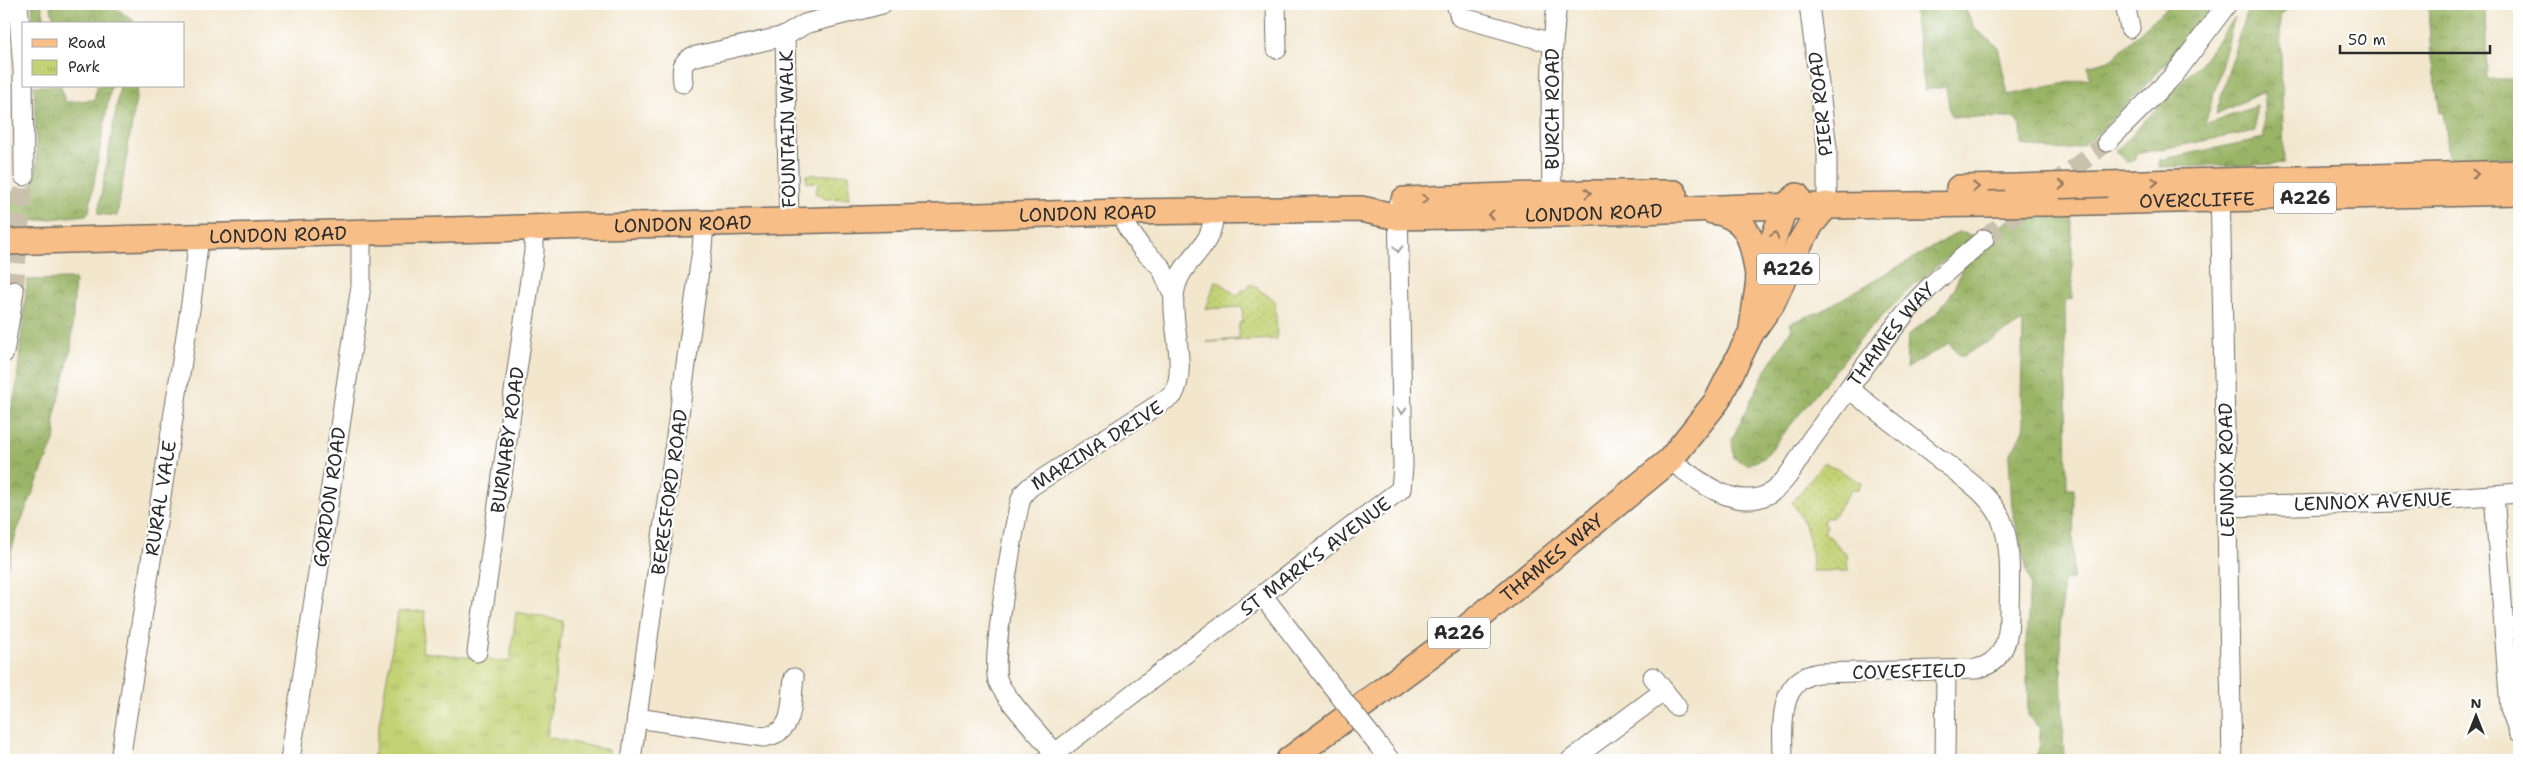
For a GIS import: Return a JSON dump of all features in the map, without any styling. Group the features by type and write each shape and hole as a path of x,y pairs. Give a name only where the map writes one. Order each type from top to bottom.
{"main road":[{"name":"OVERCLIFFE","path":"1935,196 1988,204 2091,202 2220,190 2308,178 2519,173"},
{"name":"OVERCLIFFE","path":"2308,178 2320,188 2443,185 2458,193"},
{"name":"OVERCLIFFE","path":"1935,196 2017,187 2107,184 2220,190 2519,192"},
{"name":"LONDON ROAD","path":"4,242 1124,212 1214,212 1552,204 1809,194 1935,196"},
{"name":"LONDON ROAD","path":"1552,204 1700,209 1809,194"},
{"name":"THAMES WAY","path":"1751,333 1760,280 1809,194"},
{"name":"THAMES WAY","path":"1289,760 1465,629 1670,460 1717,401 1751,333 1772,303 1809,229 1809,194"},
{"name":"A226","path":"1700,209 1725,213 1742,222 1750,238 1760,280"}],"street":[{"path":"18,4 22,57"},
{"name":"FOUNTAIN WALK","path":"683,83 682,66 692,56 785,36 805,24 882,4"},
{"path":"1276,4 1277,48"},
{"path":"1456,4 1460,17 1552,42"},
{"name":"BURCH ROAD","path":"1552,204 1553,158 1549,119 1552,42 1557,4"},
{"name":"PIER ROAD","path":"1809,4 1827,148 1809,194"},
{"path":"2125,4 2130,28"},
{"path":"2107,142 2174,74 2227,4"},
{"name":"FOUNTAIN WALK","path":"785,36 789,222"},
{"path":"23,88 24,176"},
{"name":"LENNOX ROAD","path":"2220,190 2232,760"},
{"name":"ST MARK'S AVENUE","path":"1050,757 1399,492 1402,485 1398,208"},
{"name":"MARINA DRIVE","path":"1124,212 1128,227 1142,249 1161,267 1174,296"},
{"name":"MARINA DRIVE","path":"1050,757 997,680 996,672 999,635 1020,502 1023,494 1030,487 1173,395 1179,378 1174,296 1178,278 1184,267 1206,243 1213,224 1214,212"},
{"name":"BERESFORD ROAD","path":"631,760 704,224"},
{"name":"BURNABY ROAD","path":"477,652 534,251 534,228"},
{"name":"GORDON ROAD","path":"290,760 361,286 361,233"},
{"name":"RURAL VALE","path":"120,760 191,303 199,237"},
{"name":"THAMES WAY","path":"1670,460 1700,482 1734,498 1759,498 1781,485 1909,308 1984,239"},
{"path":"4,353 14,291"},
{"name":"COVESFIELD","path":"1783,760 1784,705 1792,690 1803,678 1818,673 1972,670 1986,666 1998,658 2005,646 2009,625 2007,553 2002,520 1991,502 1966,480 1849,389"},
{"name":"LENNOX AVENUE","path":"2227,507 2396,502 2519,493"},
{"path":"2494,495 2510,708 2519,732"},
{"path":"1263,596 1390,760"},
{"path":"1945,760 1946,670"},
{"path":"637,718 764,736 778,734 787,726 794,678"},
{"path":"1572,760 1659,684 1676,706"}],"green space":[{"path":"32,4 41,4 46,22 33,22"},
{"path":"50,4 110,4 134,22 54,22"},
{"path":"1913,4 1963,4 1976,30 1998,47 2008,95 2090,78 2088,66 2112,59 2170,4 2214,4 2168,62 2098,133 2078,147 2058,150 2022,145 2021,126 2015,118 1953,117 1950,112 1946,87 1925,90"},
{"path":"2252,4 2294,4 2280,15 2284,164 2159,167 2159,160 2264,138 2264,92 2216,114 2245,15"},
{"path":"2428,4 2485,4 2487,79 2519,79 2519,158 2449,159 2444,111 2440,112 2431,58"},
{"path":"2235,17 2205,125 2256,106 2255,131 2135,154 2135,160 2128,162 2115,152 2202,61"},
{"path":"34,88 62,88 65,102 94,100 97,88 111,88 89,211 86,215 22,222 4,221 4,191 26,191 34,182 37,165"},
{"path":"120,88 138,88 117,216 98,214"},
{"path":"849,174 849,198 826,199 815,193 818,185 815,182 807,183 806,175"},
{"path":"2072,215 2072,299 2065,300 2067,488 2074,488 2073,578 2063,582 2060,630 2064,760 2035,760 2040,745 2040,729 2028,716 2026,643 2030,584 2012,508 2009,456 2024,430 2021,399 2023,322 1961,357 1949,343 1906,369 1908,335 1938,312 1955,288 1967,254 2007,221"},
{"path":"1959,232 1974,236 1914,285 1863,336 1764,458 1747,465 1734,458 1732,439 1765,372 1792,328 1790,323 1819,312"},
{"path":"75,279 71,349 54,418 56,436 17,531 4,579 4,437 16,391 27,280"},
{"path":"1216,280 1237,296 1251,284 1275,301 1277,339 1207,342 1239,339 1239,323 1243,322 1242,307 1206,309"},
{"path":"1824,462 1862,483 1858,489 1852,489 1832,518 1827,517 1824,522 1827,526 1824,531 1847,555 1848,571 1812,571 1808,536 1802,519 1792,503"},
{"path":"425,611 422,652 510,662 516,612 563,621 547,737 608,750 607,760 373,760 398,612"}],"tunnel":[{"path":"1984,239 2107,142"},
{"path":"14,291 24,176"}]}
